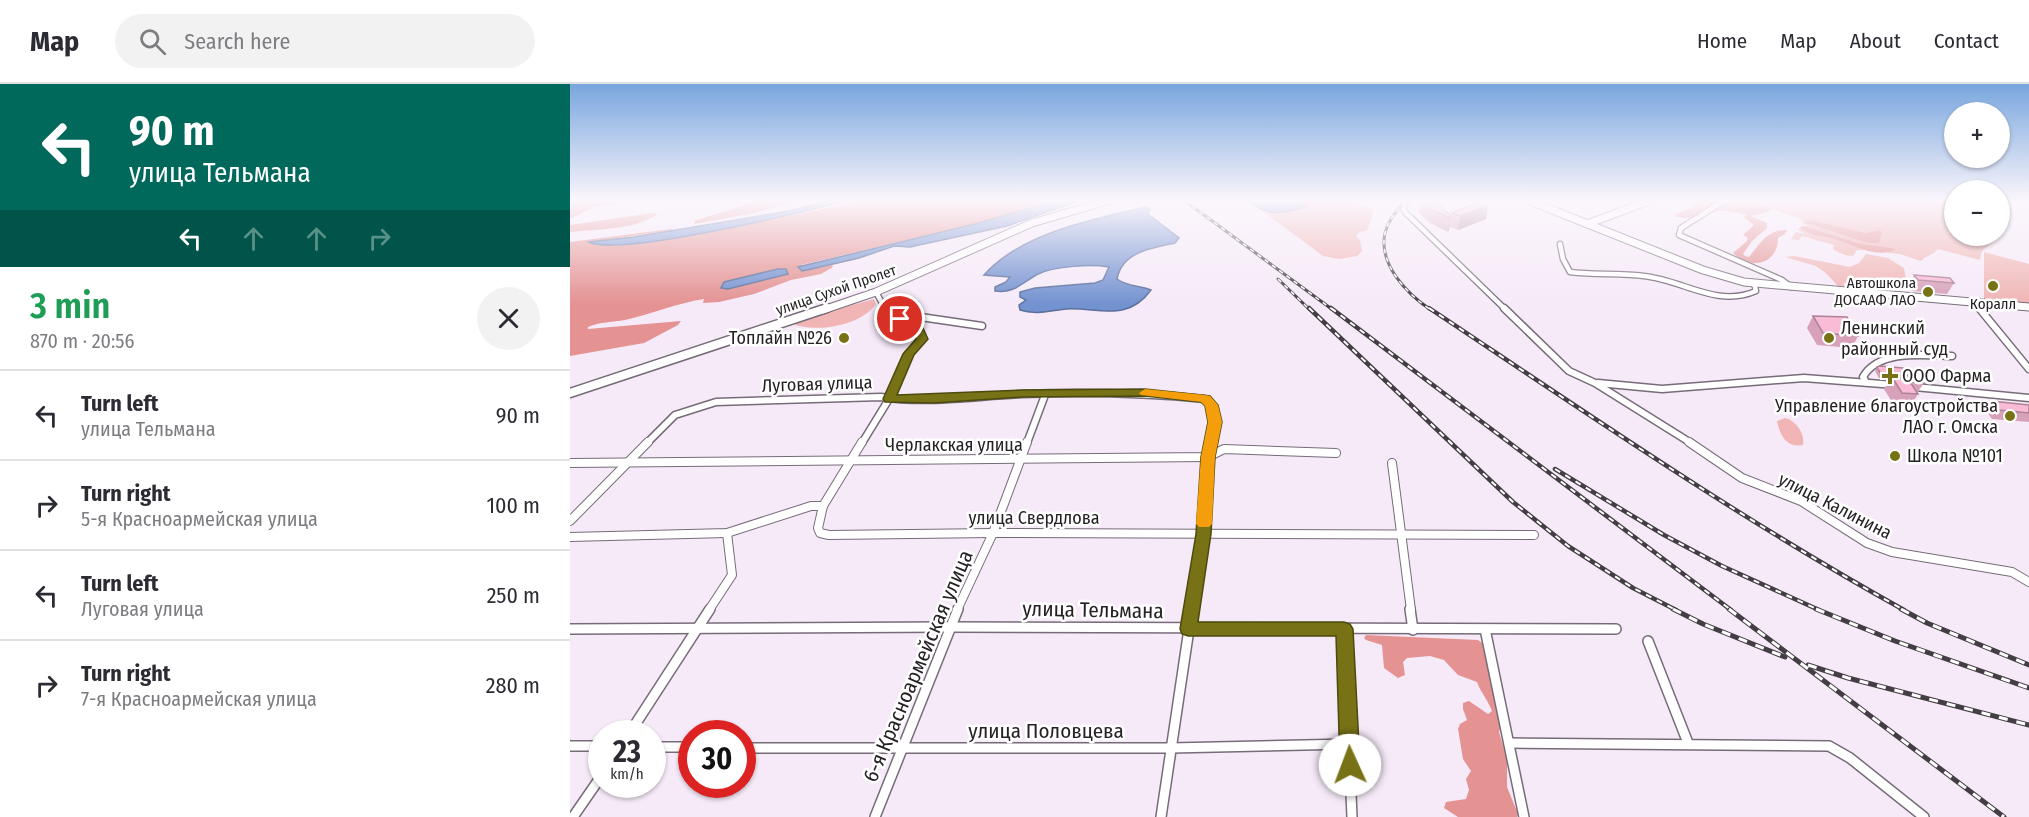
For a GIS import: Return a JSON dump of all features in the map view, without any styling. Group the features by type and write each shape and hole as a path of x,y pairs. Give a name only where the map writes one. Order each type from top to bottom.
{"main road":[{"name":"улица Сухой Пролет","path":"570,393 876,292 1004,235"},
{"path":"1615,235 1703,270 1754,283 2029,307"}],"street":[{"name":"улица Калинина","path":"1429,235 1556,359 1742,478 1801,501 1867,543 1892,552 2012,572 2029,582"},
{"path":"1679,235 1782,280 1791,288"},
{"path":"1560,244 1563,259 1569,271 1654,277 1710,296 1749,295 1756,291 1754,283"},
{"path":"876,292 883,305 907,315 982,326"},
{"path":"1974,303 2029,369"},
{"path":"570,537 727,534 811,506 823,506 889,399 908,354 922,339 919,330 900,319 907,315"},
{"path":"1866,382 1863,377 1865,371 1870,366 1884,361 1914,354 1952,356"},
{"path":"1595,383 1662,389 1804,378 1901,385"},
{"path":"1912,386 2029,398"},
{"name":"Луговая улица","path":"570,521 675,415 716,402 1145,393 1205,399 1212,405 1215,422 1208,457"},
{"name":"6-я Красноармейская улица","path":"875,817 949,627 993,533 1045,395"},
{"name":"Черлакская улица","path":"570,463 1208,457 1224,448 1336,453"},
{"path":"1161,817 1203,534 1208,457"},
{"path":"1392,463 1413,630"},
{"name":"улица Свердлова","path":"823,506 818,528 820,533 829,535 993,533 1534,535"},
{"path":"638,720 732,575 727,534"},
{"name":"улица Тельмана","path":"570,629 949,627 1616,629"},
{"path":"1344,629 1352,817"},
{"path":"1485,629 1524,817"},
{"path":"1648,641 1688,742"},
{"path":"1509,743 1688,742 1829,746 1850,758 1924,817"},
{"name":"улица Половцева","path":"756,748 1171,748 1349,744"},
{"path":"570,746 588,746"},
{"path":"573,817 588,795"}],"shaded area":[{"path":"638,235 591,242 606,245 675,237 927,235 801,265 808,270 832,265 833,267 821,274 791,280 754,294 719,302 703,303 704,299 625,320 593,325 588,329 681,321 678,325 644,343 570,356 570,242"},
{"path":"1295,235 1357,235 1360,241 1362,251 1357,256 1339,259 1323,256"},
{"path":"1743,235 1759,235 1743,254 1749,257 1769,235 1783,235 1778,238 1774,254 1769,259 1755,263 1740,259 1733,253 1748,238"},
{"path":"1794,235 1944,235 1944,246 1988,246 1982,251 1980,260 1938,249 1921,261 1900,254 1864,250 1857,250 1853,256 1850,256 1833,249 1834,245 1802,236 1799,240 1791,239"},
{"path":"1817,235 1832,235 1857,243 1896,249 1880,253 1872,252"},
{"path":"1844,235 1881,235 1879,243 1868,243"},
{"path":"1984,252 2029,264 2029,304 1984,301"},
{"path":"1866,254 1888,258 1904,268 1910,285 1843,283 1845,286 1838,286 1816,266 1785,257 1794,256 1850,267 1859,263"},
{"path":"874,299 876,304 869,312 850,322 816,328 795,325 802,319"},
{"path":"1785,418 1799,428 1803,436 1803,445 1792,444 1782,436 1777,421"},
{"path":"1366,635 1478,640 1482,643 1503,719 1499,732 1507,759 1507,787 1518,814 1517,817 1458,817 1444,808 1446,802 1466,799 1469,790 1466,779 1471,771 1463,759 1458,729 1460,724 1467,720 1463,703 1469,701 1488,714 1492,711 1477,682 1458,675 1444,660 1430,656 1407,658 1403,662 1405,675 1398,678 1384,668 1382,645 1366,640 1364,638"}],"water":[{"path":"691,235 607,245 589,242 634,237"},
{"path":"929,235 964,235 910,247 894,246 859,258 802,271 798,267"},
{"path":"1046,235 1175,235 1179,238 1175,243 1131,257 1120,270 1117,279 1151,290 1132,307 1111,311 1066,309 1037,312 1020,310 1019,305 1026,300 1020,297 1020,292 1035,288 1095,283 1103,280 1109,267 1063,267 1038,274 1008,291 995,291 995,287 1006,282 1010,277 984,275 999,261"},
{"path":"786,269 788,274 728,289 721,288 724,282"}],"building":[{"path":"1914,275 1950,278 1954,283 1918,280"},
{"path":"1813,316 1847,317 1858,336 1823,333"},
{"path":"1877,367 1903,368 1908,376 1881,374"},
{"path":"1892,377 1921,379 1924,383 1910,382 1918,394 1902,393"},
{"path":"1991,401 2029,405 2029,413 1999,410"}],"railway":[{"path":"1231,235 1333,310"},
{"path":"1385,235 1386,256 1396,277 1413,296 1431,310"},
{"path":"1278,279 1310,310"},
{"path":"1309,308 1513,502 1568,546 1633,588 1676,610"},
{"path":"1331,308 1731,610"},
{"path":"1429,308 1723,502 1904,610"},
{"path":"1555,469 1664,535 1722,566 1819,610"},
{"path":"1673,609 1703,624 1785,657"},
{"path":"1729,609 2004,817"},
{"path":"1816,609 1895,641 2029,688"},
{"path":"1901,609 1927,623 2029,665"},
{"path":"1808,665 1848,678 2029,725"}],"slow traffic":[{"path":"1145,393 1205,399 1212,405 1215,422 1208,457 1204,524"}],"place":[{"name":"Коралл","path":"1993,286"},
{"name":"Автошкола ДОСААФ ЛАО","path":"1928,292"},
{"name":"Топлайн №26","path":"844,338"},
{"name":"Ленинский районный суд","path":"1829,338"},
{"name":"ООО Фарма","path":"1890,376"},
{"name":"Управление благоустройства ЛАО г. Омска","path":"2010,416"},
{"name":"Школа №101","path":"1895,456"}],"route":[{"path":"900,319 919,330 922,339 908,354 889,399 1023,394 1145,393 1205,399 1212,405 1215,422 1208,457 1203,534 1188,629 1344,629 1350,765"}]}
